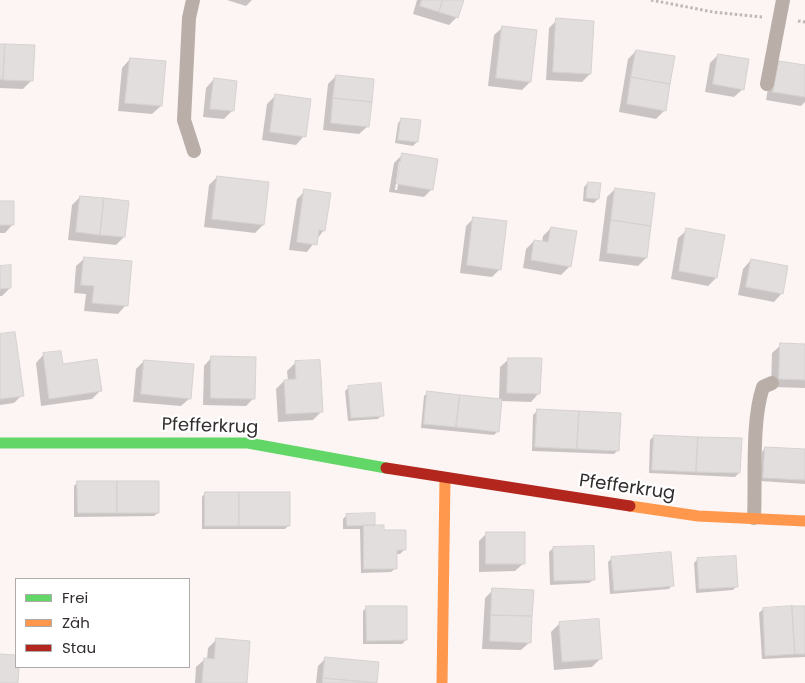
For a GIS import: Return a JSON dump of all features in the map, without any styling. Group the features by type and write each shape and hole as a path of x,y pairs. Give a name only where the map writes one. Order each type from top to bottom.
{"street":[{"name":"Pfefferkrug","path":"0,443 248,443 445,479 698,516 805,521"},
{"path":"442,683 445,479"}],"lane":[{"path":"193,0 189,18 184,120 194,151"},
{"path":"767,84 783,0"},
{"path":"754,518 757,423 763,388 772,383"}],"path":[{"path":"651,0 714,12 805,22"}],"building":[{"path":"422,0 443,0 439,12 420,6"},
{"path":"443,0 464,0 458,18 439,12"},
{"path":"556,18 594,21 591,74 553,72"},
{"path":"502,26 537,30 531,82 496,78"},
{"path":"0,44 5,44 3,80 0,79"},
{"path":"5,44 35,45 33,81 3,80"},
{"path":"636,50 675,56 670,84 631,77"},
{"path":"718,54 749,59 744,90 713,84"},
{"path":"130,58 166,61 162,106 125,103"},
{"path":"779,61 805,65 805,97 773,92"},
{"path":"336,75 374,79 372,102 333,98"},
{"path":"631,77 670,84 666,111 627,104"},
{"path":"214,78 237,81 234,111 210,109"},
{"path":"275,94 311,99 306,137 270,132"},
{"path":"333,98 372,102 369,127 331,123"},
{"path":"401,118 421,120 418,142 398,140"},
{"path":"402,153 438,159 433,190 397,184"},
{"path":"217,176 269,182 264,225 212,219"},
{"path":"588,182 601,183 599,199 586,198"},
{"path":"615,188 655,193 651,226 611,220"},
{"path":"304,189 331,193 325,231 319,230 317,245 297,242"},
{"path":"80,196 104,198 100,235 76,232"},
{"path":"104,198 129,201 125,237 100,235"},
{"path":"0,201 14,201 14,225 0,225"},
{"path":"473,217 507,221 501,270 467,265"},
{"path":"611,220 651,226 647,258 607,253"},
{"path":"551,227 577,231 571,267 531,260 534,240 548,242"},
{"path":"686,228 725,235 717,278 679,271"},
{"path":"84,257 132,261 128,306 92,303 94,286 81,285"},
{"path":"751,259 788,266 783,294 746,287"},
{"path":"11,265 11,288 0,289 0,266"},
{"path":"15,332 24,396 0,399 0,334"},
{"path":"780,343 805,344 805,380 779,379"},
{"path":"61,351 63,364 97,359 102,391 49,399 43,353"},
{"path":"211,356 256,357 255,399 211,398"},
{"path":"508,358 542,358 540,394 507,393"},
{"path":"144,360 194,364 191,399 141,394"},
{"path":"320,360 323,412 286,414 284,380 296,379 295,361"},
{"path":"381,383 384,416 351,418 348,386"},
{"path":"427,391 460,395 456,427 424,424"},
{"path":"460,395 502,399 499,432 456,427"},
{"path":"537,409 579,411 577,449 535,447"},
{"path":"579,411 621,413 619,451 577,449"},
{"path":"654,435 698,437 696,472 652,470"},
{"path":"698,437 742,438 740,473 696,472"},
{"path":"765,447 805,449 805,480 763,478"},
{"path":"77,481 117,481 117,513 78,513"},
{"path":"117,481 159,481 159,513 117,513"},
{"path":"205,492 239,492 239,526 205,526"},
{"path":"239,492 290,492 290,526 239,526"},
{"path":"375,513 375,525 347,526 346,514"},
{"path":"364,525 384,525 384,530 406,530 406,550 397,550 397,569 364,569"},
{"path":"486,532 525,532 525,564 486,564"},
{"path":"594,546 595,580 554,581 553,547"},
{"path":"671,552 674,586 614,591 611,557"},
{"path":"736,556 738,587 699,589 697,558"},
{"path":"492,588 534,590 532,616 491,615"},
{"path":"366,606 407,606 407,640 367,641"},
{"path":"792,606 805,606 805,654 795,654"},
{"path":"792,606 795,654 765,656 763,608"},
{"path":"491,615 532,616 531,643 490,641"},
{"path":"599,619 602,659 562,662 559,622"},
{"path":"216,638 250,641 247,683 202,683 204,658 214,659"},
{"path":"0,654 15,655 15,668 19,668 18,683 0,683"},
{"path":"325,657 379,662 377,683 323,678"},
{"path":"323,678 377,683 323,683"}],"traffic: fast":[{"path":"0,443 248,443 386,468"}],"traffic: slow":[{"path":"442,683 445,479"},
{"path":"630,506 698,516 805,521"}],"traffic: jam":[{"path":"386,468 630,506"}]}
